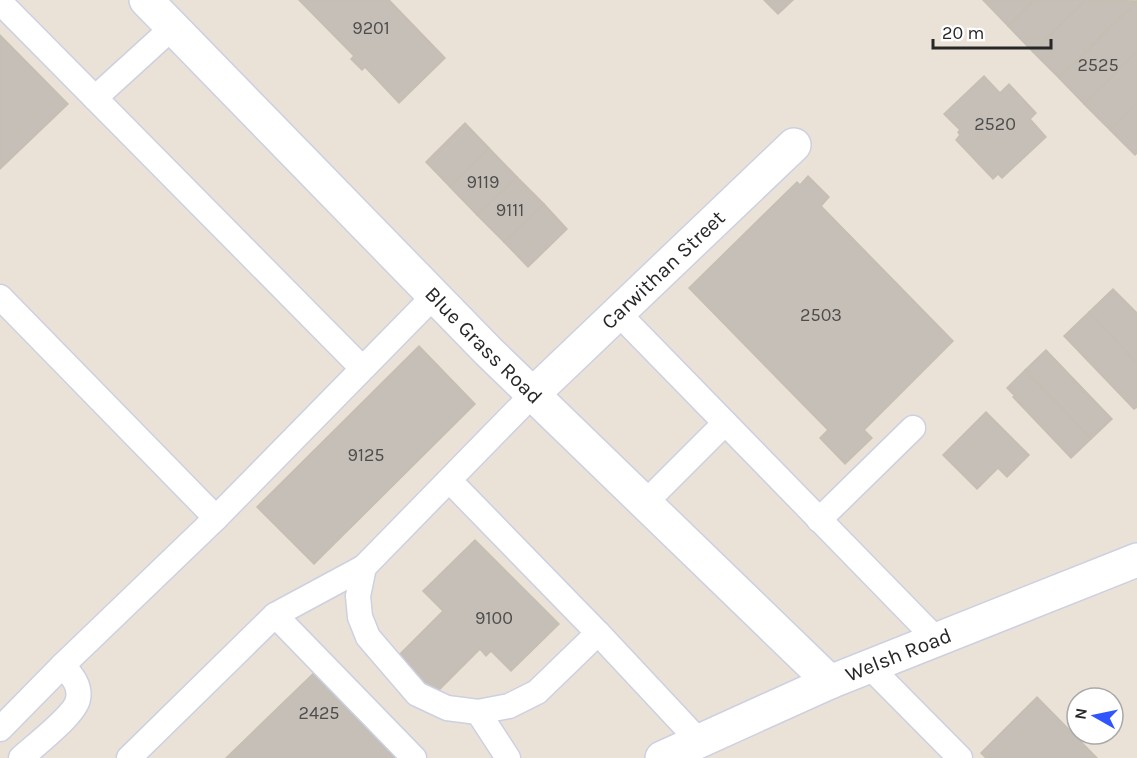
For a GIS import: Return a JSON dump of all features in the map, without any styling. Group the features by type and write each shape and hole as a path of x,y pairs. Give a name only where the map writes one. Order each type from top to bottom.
{"street":[{"name":"Blue Grass Road","path":"146,0 434,296 830,682"},
{"name":"Carwithan Street","path":"533,394 794,145"},
{"name":"Welsh Road","path":"662,758 830,682 1137,560"}],"lane":[{"path":"0,2 362,368"},
{"path":"95,98 173,27"},
{"path":"0,729 216,518 434,296"},
{"path":"0,297 216,518"},
{"path":"618,313 937,640"},
{"path":"129,758 275,615 364,567 533,394"},
{"path":"645,503 725,423"},
{"path":"819,520 913,428"},
{"path":"449,480 699,741"},
{"path":"364,567 358,596 360,617 368,637 417,694 447,708 478,712 509,706 537,692 598,633"},
{"path":"275,615 414,758"},
{"path":"21,758 69,714 78,700 76,682 63,666"},
{"path":"870,667 960,758"},
{"path":"478,712 508,758"}],"building":[{"path":"299,0 389,0 445,58 399,103 365,67 362,70 351,59 354,56"},
{"path":"764,0 793,0 778,14"},
{"path":"983,0 1034,0 1008,26"},
{"path":"1034,0 1086,0 1033,52 1008,26"},
{"path":"1086,0 1137,1 1059,78 1033,52"},
{"path":"1137,1 1137,52 1084,104 1059,78"},
{"path":"0,35 68,104 0,169"},
{"path":"1137,52 1137,104 1110,130 1084,104"},
{"path":"984,76 1000,93 1009,84 1036,113 1030,119 1046,137 1002,178 998,174 993,179 956,140 960,135 958,132 960,130 944,114"},
{"path":"1137,104 1137,153 1135,155 1110,130"},
{"path":"465,123 489,148 450,187 426,162"},
{"path":"489,148 517,177 477,215 450,187"},
{"path":"808,176 829,197 821,206 953,341 864,430 872,438 845,464 820,438 828,430 689,288 797,182 800,185"},
{"path":"517,177 544,204 504,242 477,215"},
{"path":"544,204 567,229 528,267 504,242"},
{"path":"1113,289 1137,313 1137,363 1089,312"},
{"path":"1089,312 1137,363 1137,407 1134,409 1064,336"},
{"path":"419,346 475,404 314,564 257,507"},
{"path":"1046,350 1112,419 1091,439 1025,370"},
{"path":"1025,370 1091,439 1071,458 1007,388"},
{"path":"986,412 1029,455 1007,477 998,468 977,489 943,455"},
{"path":"475,540 559,624 511,671 491,651 486,656 480,649 434,695 396,658 443,611 423,591"},
{"path":"320,667 410,758 226,758"},
{"path":"1037,697 1065,725 1065,746 1085,746 1097,758 986,758 981,753"}]}
